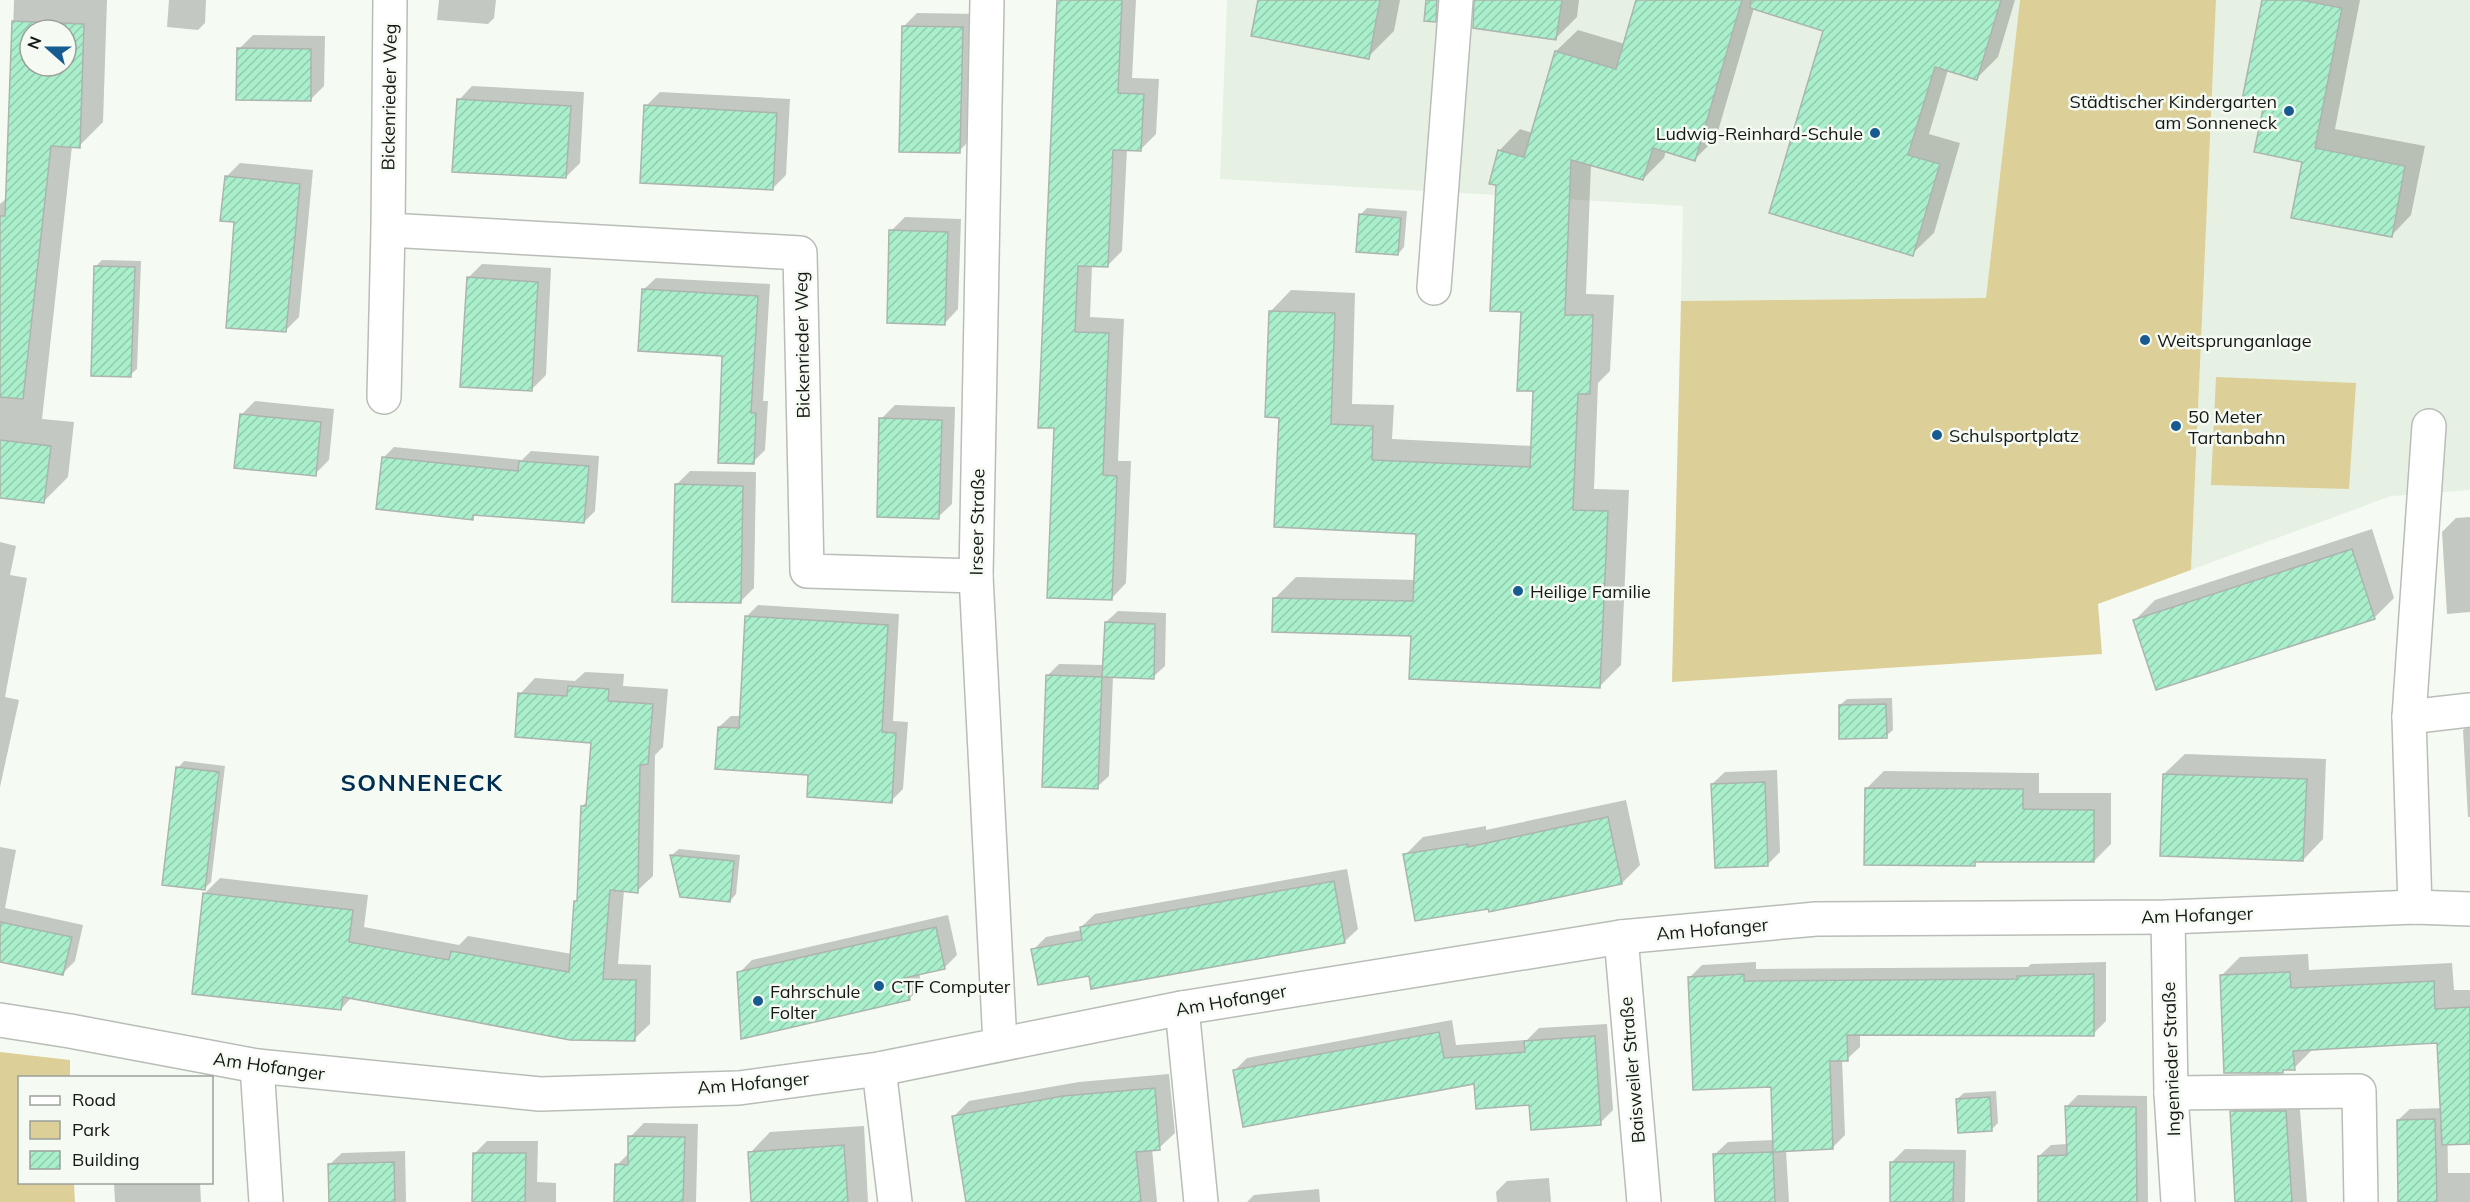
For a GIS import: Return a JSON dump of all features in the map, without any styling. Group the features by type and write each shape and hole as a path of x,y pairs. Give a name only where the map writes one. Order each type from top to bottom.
{"street":[{"name":"Bickenrieder Weg","path":"384,397 390,0"},
{"name":"Irseer Straße","path":"987,0 976,576 1000,1044"},
{"path":"1434,288 1456,0"},
{"name":"Bickenrieder Weg","path":"388,230 800,254 807,571 976,576"},
{"path":"2415,907 2409,717 2429,426"},
{"path":"2409,717 2470,711"},
{"name":"Am Hofanger","path":"0,1020 257,1066 540,1094 739,1088 879,1069 1182,1008 1621,937 1816,919 2168,917 2415,907 2470,909"},
{"name":"Ingenrieder Straße","path":"2168,917 2171,1093 2178,1202"},
{"name":"Baisweiler Straße","path":"1621,937 1644,1202"},
{"path":"1182,1008 1201,1202"},
{"path":"257,1066 266,1202"},
{"path":"879,1069 895,1202"},
{"path":"2171,1093 2359,1091 2361,1202"}],"shaded area":[{"path":"1227,0 2020,0 1986,298 1681,301 1683,206 1220,179"},
{"path":"2216,0 2470,0 2470,490 2391,496 2191,570"}],"green space":[{"name":"Schulsportplatz","path":"2020,0 2216,0 2191,570 2098,604 2102,654 1672,682 1681,301 1986,298"},
{"path":"2216,377 2356,383 2349,489 2211,485"},
{"path":"0,1052 70,1060 70,1076 18,1076 18,1184 74,1184 75,1202 0,1202"}],"building":[{"path":"1057,0 1122,0 1118,93 1144,94 1141,151 1113,150 1108,267 1078,266 1075,332 1109,333 1103,475 1117,476 1112,600 1047,598 1054,428 1038,428"},
{"path":"1258,0 1380,0 1369,59 1251,36"},
{"path":"1426,0 1437,0 1436,22 1424,21"},
{"path":"1474,0 1562,0 1556,40 1473,28"},
{"path":"1636,0 1742,0 1695,161 1653,148 1643,180 1571,160 1565,315 1593,315 1590,394 1578,394 1573,510 1608,511 1600,688 1409,679 1411,636 1272,632 1273,598 1413,601 1416,534 1274,527 1279,418 1265,417 1269,311 1335,313 1331,424 1373,426 1372,460 1530,467 1533,391 1517,391 1521,312 1490,311 1496,185 1489,184 1498,150 1524,157 1555,51 1616,69"},
{"path":"1751,0 2001,0 1977,80 1935,67 1908,155 1940,164 1913,256 1769,213 1823,31 1750,8"},
{"path":"2262,0 2301,0 2342,8 2315,148 2405,166 2392,237 2291,218 2302,162 2254,152 2263,109 2241,105"},
{"path":"12,21 18,21 18,78 78,78 78,24 84,24 80,148 51,146 23,399 0,397 0,216 5,216"},
{"path":"902,26 963,27 960,153 899,152"},
{"path":"237,48 311,49 311,101 236,100"},
{"path":"457,99 571,106 566,178 452,172"},
{"path":"644,105 777,113 773,190 640,183"},
{"path":"225,176 300,184 286,332 226,328 234,222 220,221"},
{"path":"1359,214 1401,218 1398,255 1356,252"},
{"path":"889,230 948,232 945,325 887,323"},
{"path":"94,266 135,267 131,377 91,376"},
{"path":"467,277 538,282 532,391 460,387"},
{"path":"642,289 758,296 751,413 756,413 754,464 718,463 722,356 638,351"},
{"path":"240,414 321,422 316,476 234,468"},
{"path":"879,418 942,420 939,519 877,517"},
{"path":"0,440 51,446 44,503 0,498"},
{"path":"382,457 518,471 519,461 589,466 584,523 473,515 473,520 376,509"},
{"path":"675,484 743,486 741,603 672,602"},
{"path":"2352,549 2375,619 2156,690 2133,620"},
{"path":"745,616 888,625 882,732 896,733 892,803 807,797 808,775 715,769 718,727 739,728"},
{"path":"1105,622 1155,624 1154,679 1102,677"},
{"path":"1046,675 1102,677 1098,789 1042,787"},
{"path":"568,686 609,689 608,701 653,704 648,764 640,765 638,893 610,890 603,979 636,980 635,1041 570,1040 343,997 341,1010 192,994 203,893 353,910 349,942 449,960 451,951 569,972 574,901 577,901 581,806 586,806 591,743 515,737 518,693 567,696"},
{"path":"1886,704 1887,738 1839,739 1839,705"},
{"path":"176,767 219,772 205,890 162,885"},
{"path":"2163,774 2307,779 2303,861 2160,856"},
{"path":"1765,782 1768,866 1715,868 1711,784"},
{"path":"1865,788 2023,789 2023,809 2094,810 2094,862 1975,862 1975,866 1864,865"},
{"path":"1608,817 1622,884 1489,912 1488,909 1415,921 1403,854 1468,844 1468,847"},
{"path":"670,855 734,861 730,902 680,897"},
{"path":"1334,881 1345,943 1091,989 1089,976 1038,985 1031,949 1082,940 1080,927"},
{"path":"0,922 72,937 63,975 0,962"},
{"path":"936,927 945,969 904,978 910,1000 741,1039 737,972"},
{"path":"2290,972 2291,988 2434,981 2435,1009 2470,1007 2470,1144 2442,1145 2437,1043 2293,1051 2295,1070 2283,1070 2283,1073 2224,1073 2220,975"},
{"path":"1744,974 1744,981 2017,979 2017,976 2094,974 2094,1036 1847,1035 1848,1061 1830,1061 1833,1149 1773,1152 1771,1087 1693,1090 1688,977"},
{"path":"1439,1032 1444,1058 1525,1052 1524,1041 1595,1036 1601,1125 1531,1130 1529,1105 1476,1109 1474,1084 1243,1127 1233,1070"},
{"path":"1155,1088 1160,1150 1136,1152 1141,1202 966,1202 952,1116 1063,1096"},
{"path":"1990,1097 1992,1131 1958,1133 1956,1099"},
{"path":"2065,1106 2136,1107 2137,1202 2038,1202 2038,1156 2067,1155"},
{"path":"2230,1111 2286,1111 2292,1202 2235,1202"},
{"path":"2435,1119 2437,1202 2398,1202 2397,1120"},
{"path":"628,1136 685,1137 683,1202 614,1202 615,1164 628,1165"},
{"path":"844,1145 848,1202 751,1202 748,1152"},
{"path":"1773,1152 1775,1202 1715,1202 1713,1154"},
{"path":"473,1153 526,1153 525,1202 472,1202"},
{"path":"394,1162 395,1202 329,1202 328,1164"},
{"path":"1890,1162 1954,1162 1953,1202 1890,1202"}],"place":[{"name":"Städtischer Kindergarten am Sonneneck","path":"2289,111"},
{"name":"Ludwig-Reinhard-Schule","path":"1875,133"},
{"name":"Weitsprunganlage","path":"2145,340"},
{"name":"50 Meter Tartanbahn","path":"2176,426"},
{"name":"Schulsportplatz","path":"1937,435"},
{"name":"Heilige Familie","path":"1518,591"},
{"name":"CTF Computer","path":"879,986"},
{"name":"Fahrschule Folter","path":"758,1001"}],"district":[{"name":"SONNENECK","path":"422,782"}]}
